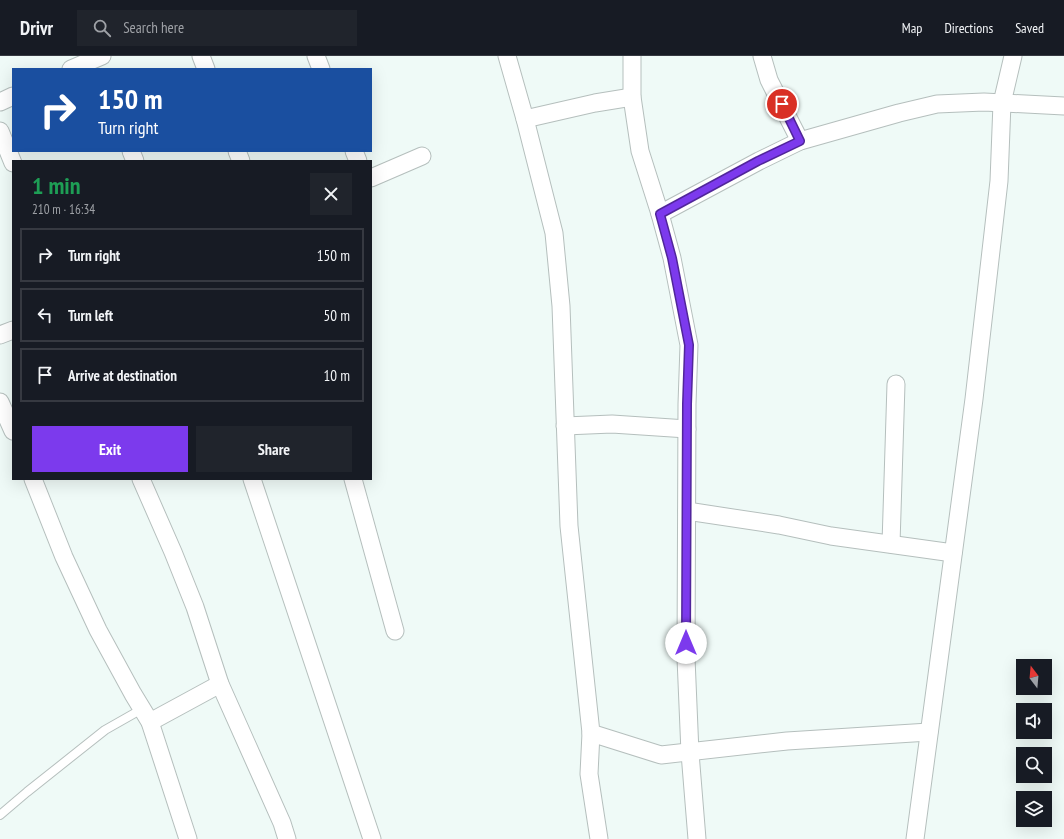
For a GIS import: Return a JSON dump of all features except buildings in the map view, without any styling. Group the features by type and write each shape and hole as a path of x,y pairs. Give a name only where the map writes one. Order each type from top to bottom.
{"street":[{"path":"201,56 206,68"},
{"path":"316,56 321,68"},
{"path":"507,56 554,232 561,306 569,526 591,733 589,774 599,839"},
{"path":"632,56 632,97 640,151 672,258 689,345 686,658 690,753 697,839"},
{"path":"762,56 769,80 800,141"},
{"path":"915,839 974,399 998,189 1002,103 1013,56"},
{"path":"73,68 93,60"},
{"path":"0,102 12,96"},
{"path":"525,119 595,103 632,97"},
{"path":"660,214 758,161 800,141 886,116 937,104 984,102 1064,106"},
{"path":"0,131 12,160"},
{"path":"372,178 422,156"},
{"path":"0,335 12,330"},
{"path":"891,544 896,384"},
{"path":"0,402 12,429"},
{"path":"565,426 612,424 687,429"},
{"path":"33,480 64,557 98,630 146,716 188,839"},
{"path":"141,480 195,607 220,684 282,822 287,839"},
{"path":"252,480 372,839"},
{"path":"353,480 395,631"},
{"path":"687,511 779,525 831,536 953,553"},
{"path":"146,716 220,684"},
{"path":"591,733 661,755 690,753 787,741 929,732"}],"lane":[{"path":"0,815 105,730 146,716"}],"route":[{"path":"686,643 687,404 689,345 672,258 660,214 758,161 800,141 782,104"}]}
